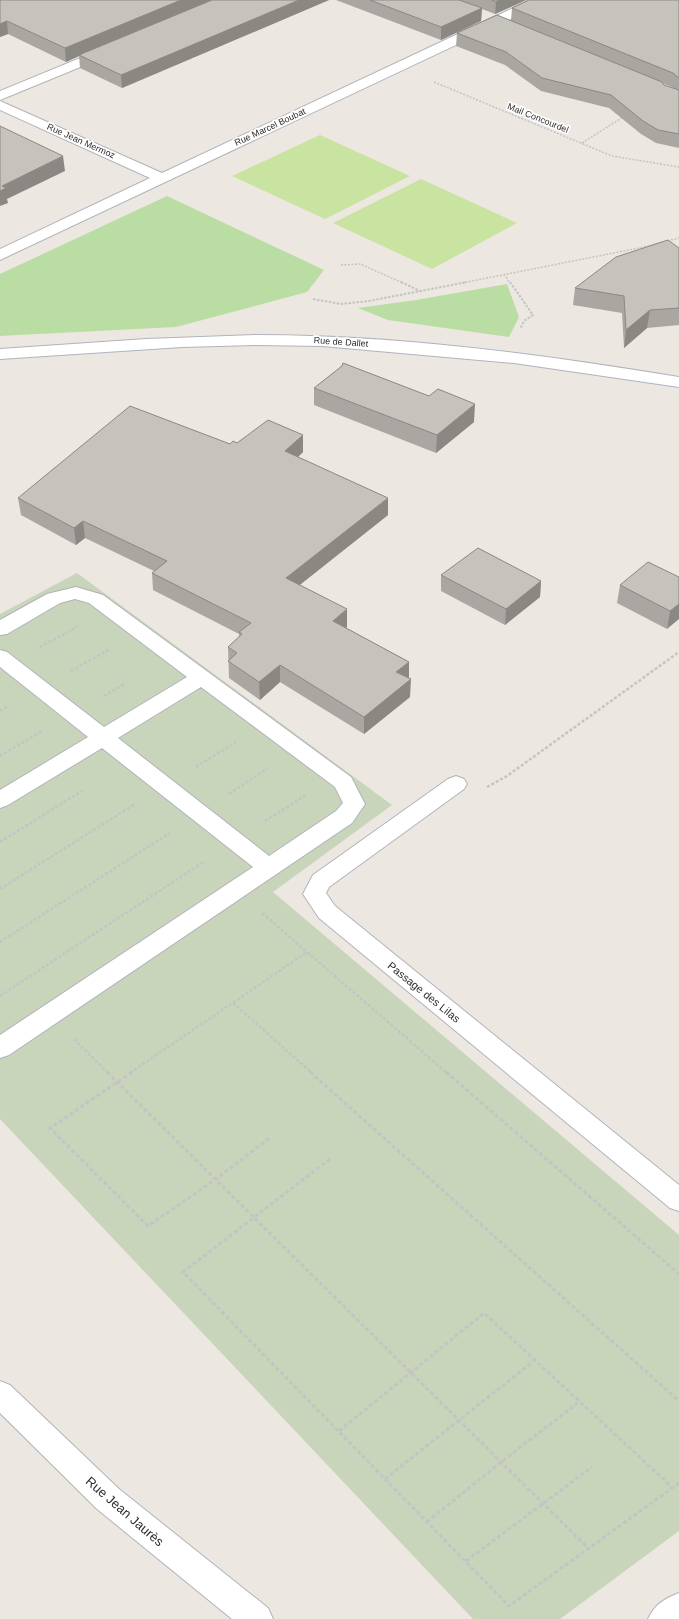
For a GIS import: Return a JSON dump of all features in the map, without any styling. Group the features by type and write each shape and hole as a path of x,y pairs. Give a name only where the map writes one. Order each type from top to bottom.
{"street":[{"name":"Rue Marcel Boubat","path":"0,255 540,0"},
{"path":"482,15 510,26"},
{"path":"0,96 118,46"},
{"name":"Rue Jean Mermoz","path":"0,105 162,178"},
{"name":"Rue de Dallet","path":"0,354 185,343 290,340 342,342 490,354 592,367 679,382"},
{"path":"0,629 54,598 76,593 96,598 264,725 343,782 354,804 344,817 0,1048"},
{"path":"5,661 269,868"},
{"path":"0,800 201,678"},
{"name":"Passage des Lilas","path":"456,784 321,881 314,894 327,912 679,1200"},
{"name":"Rue Jean Jaurès","path":"0,1394 108,1499 257,1619"},
{"path":"664,1619 679,1608"}],"path":[{"name":"Mail Concourdel","path":"396,67 612,156 679,167"},
{"path":"582,143 626,115"},
{"path":"313,299 341,304 369,301 679,238"},
{"path":"341,265 360,264 420,291"},
{"path":"504,274 533,315 524,321 518,332 514,347 540,350 538,361"},
{"path":"5,661 109,608"},
{"path":"456,784 481,790 507,776 679,652"},
{"path":"0,889 264,725"},
{"path":"0,942 297,749"},
{"path":"0,996 334,776"},
{"path":"236,890 679,1274"},
{"path":"271,1137 216,1179 148,1226 50,1128 307,952"},
{"path":"233,1003 679,1401"},
{"path":"50,1015 588,1548"},
{"path":"330,1159 183,1272 509,1606 679,1483"},
{"path":"339,1431 484,1313 673,1488"},
{"path":"385,1479 535,1360"},
{"path":"428,1522 501,1462 580,1402"},
{"path":"466,1561 592,1467"}],"green space":[{"path":"320,135 410,176 325,219 232,176"},
{"path":"421,179 517,223 432,269 333,223"},
{"path":"167,196 324,270 307,292 176,327 0,336 0,274"},
{"path":"507,284 519,317 509,337 388,320 358,308 416,300"},
{"path":"77,573 392,805 273,892 679,1235 679,1531 560,1619 473,1619 0,1119 0,614"}],"building":[{"path":"0,0 181,0 65,48 7,21 0,24"},
{"path":"212,0 299,0 121,75 79,55"},
{"path":"370,0 459,0 482,8 441,27"},
{"path":"529,0 679,0 679,78 673,73 512,8"},
{"path":"497,15 679,90 679,134 658,130 643,121 611,95 542,78 506,52 457,33"},
{"path":"0,126 63,156 2,186 6,188 0,191"},
{"path":"668,240 679,248 679,308 650,310 626,330 624,296 575,288 616,257"},
{"path":"343,363 429,396 438,389 475,404 437,435 314,388 342,366"},
{"path":"130,406 230,444 233,441 237,443 268,420 303,435 285,451 388,498 286,578 347,609 333,621 409,662 396,672 411,679 364,717 280,665 259,682 228,661 237,653 228,647 242,634 239,632 251,623 152,573 167,561 83,521 74,528 18,498"},
{"path":"478,548 541,581 506,609 441,575"},
{"path":"648,562 679,577 679,604 670,611 620,585"}]}
